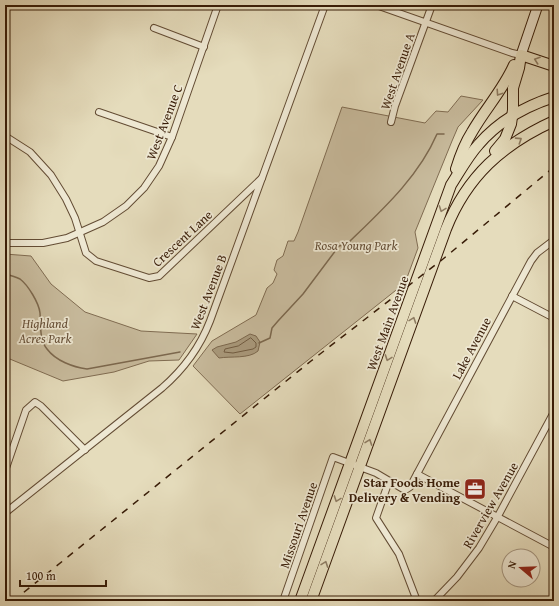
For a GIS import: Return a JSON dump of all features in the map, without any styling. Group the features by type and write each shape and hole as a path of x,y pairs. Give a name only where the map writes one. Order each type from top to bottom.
{"main road":[{"path":"520,57 554,66"},
{"path":"457,204 468,179 503,142 509,130 512,117 513,88 519,68 520,57"},
{"path":"451,185 461,154 469,137 502,89 520,57"},
{"name":"West Main Avenue","path":"300,601 451,185 470,155 488,134 512,117 532,106 554,98"},
{"name":"West Main Avenue","path":"311,601 446,229 457,204 477,176 495,157 525,136 554,122"}],"street":[{"name":"West Avenue C","path":"5,243 43,243 67,238 103,222 126,206 144,188 159,166 172,137 218,5"},
{"name":"West Avenue B","path":"5,513 165,385 182,369 196,350 207,329 325,5"},
{"path":"376,5 520,57 538,5"},
{"name":"West Avenue A","path":"391,122 395,106 432,5"},
{"path":"154,28 204,47"},
{"path":"99,112 172,137"},
{"name":"Crescent Lane","path":"5,136 30,152 51,175 66,198 75,218 86,253 96,261 149,278 159,276 263,177"},
{"name":"Lake Avenue","path":"389,481 403,490 410,487 531,261 537,253 554,240"},
{"path":"512,296 554,318"},
{"path":"5,471 26,410 35,402 41,406 85,450"},
{"name":"Riverview Avenue","path":"434,601 480,548 554,412"},
{"name":"Missouri Avenue","path":"284,601 333,457 350,462"},
{"path":"350,462 376,473 389,481 376,518 399,554 416,601"},
{"path":"418,474 554,547"},
{"path":"112,601 125,601"}],"green space":[{"name":"Rosa Young Park","path":"461,96 483,100 458,127 452,141 415,232 418,248 405,283 240,414 193,366 212,341 256,315 267,288 273,283 277,274 274,270 277,260 283,256 288,241 294,241 298,232 342,107 425,123 436,111 448,112"},
{"name":"Highland Acres Park","path":"5,254 31,256 51,284 85,312 141,331 197,334 179,360 149,361 114,372 63,381 5,357"}],"water":[{"path":"250,334 256,336 260,342 258,351 254,354 219,358 212,350 217,347 236,342"}],"waterway":[{"path":"259,343 270,338 272,328 303,294 339,246 347,244 398,193 420,165 437,134 444,134"},
{"path":"5,274 20,279 30,290 39,309 44,345 55,357 65,363 87,369 180,352"}],"railway":[{"path":"13,601 311,361 443,259 554,167"}],"place":[{"name":"Star Foods Home Delivery & Vending","path":"475,489"}]}
